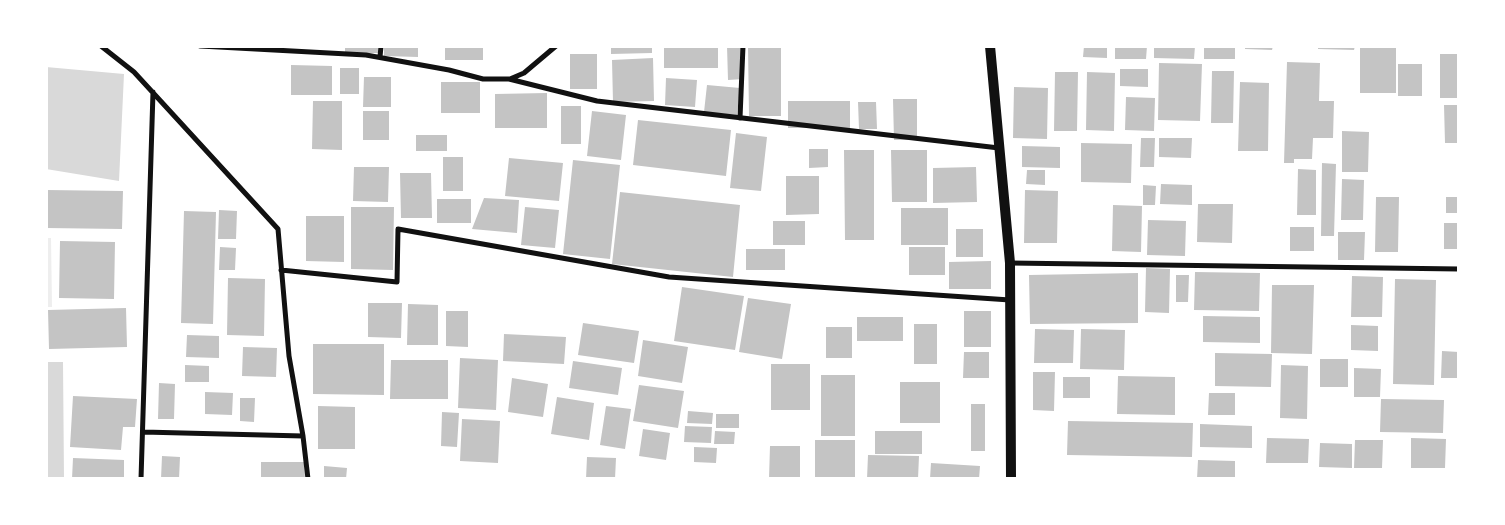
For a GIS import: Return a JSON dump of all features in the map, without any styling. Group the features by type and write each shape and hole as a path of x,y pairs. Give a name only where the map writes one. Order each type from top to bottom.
{"main road":[{"path":"990,46 1010,264 1011,479"}],"street":[{"path":"101,46 134,72 278,229 289,356 303,436 308,479"},
{"path":"200,46 366,55 449,70 482,79 509,79 597,101 1000,148"},
{"path":"380,58 381,46"},
{"path":"509,79 524,73 556,46"},
{"path":"740,118 743,46"},
{"path":"141,479 152,92"},
{"path":"282,270 397,282 398,229 670,277 1010,300"},
{"path":"1010,264 1459,269"},
{"path":"143,432 303,436"}],"shaded area":[{"path":"46,67 124,74 119,181 46,169"},
{"path":"46,238 51,238 52,307 46,307"},
{"path":"46,362 63,362 64,479 46,479"}],"building":[{"path":"345,46 378,46 378,53 345,53"},
{"path":"384,46 418,46 418,57 384,56"},
{"path":"445,46 483,46 483,60 445,60"},
{"path":"611,46 652,46 652,53 611,54"},
{"path":"664,46 718,46 718,68 664,68"},
{"path":"727,46 742,46 743,79 728,80"},
{"path":"748,46 781,46 781,116 749,116"},
{"path":"1084,46 1107,46 1107,58 1083,57"},
{"path":"1115,46 1147,46 1146,59 1115,59"},
{"path":"1154,46 1195,46 1194,59 1154,58"},
{"path":"1204,46 1235,46 1235,59 1204,59"},
{"path":"1245,46 1273,46 1272,50 1245,49"},
{"path":"1318,46 1355,46 1354,50 1318,49"},
{"path":"1360,48 1396,48 1396,93 1360,93"},
{"path":"570,54 597,54 597,89 570,89"},
{"path":"1440,54 1458,54 1459,98 1440,98"},
{"path":"653,58 654,101 613,102 612,60"},
{"path":"1287,62 1320,63 1319,101 1334,101 1333,138 1313,138 1312,159 1294,159 1294,163 1284,163"},
{"path":"1159,63 1202,64 1200,121 1158,120"},
{"path":"1398,64 1422,64 1422,96 1398,96"},
{"path":"291,65 332,66 332,95 291,95"},
{"path":"340,68 359,68 359,94 340,94"},
{"path":"1120,69 1148,69 1148,87 1120,86"},
{"path":"1212,71 1234,71 1233,123 1211,123"},
{"path":"1055,72 1078,72 1077,131 1054,131"},
{"path":"1087,72 1115,73 1114,131 1086,130"},
{"path":"364,77 391,77 391,107 363,107"},
{"path":"666,78 697,80 695,107 665,105"},
{"path":"441,82 480,82 480,113 441,113"},
{"path":"1240,82 1269,83 1268,151 1238,151"},
{"path":"707,85 740,88 737,115 704,112"},
{"path":"1014,87 1048,88 1047,139 1013,138"},
{"path":"547,93 547,128 495,128 495,94"},
{"path":"1126,97 1155,98 1154,131 1125,130"},
{"path":"893,99 917,99 917,140 894,140"},
{"path":"313,101 342,101 342,150 312,149"},
{"path":"788,101 850,101 850,128 788,128"},
{"path":"858,102 876,102 877,129 859,129"},
{"path":"1444,105 1459,105 1459,143 1445,143"},
{"path":"561,106 581,106 581,144 561,144"},
{"path":"363,111 389,111 389,140 363,140"},
{"path":"592,111 626,115 621,160 587,156"},
{"path":"638,120 731,130 726,176 633,165"},
{"path":"1342,131 1369,132 1368,172 1342,172"},
{"path":"736,133 767,137 761,191 730,188"},
{"path":"416,135 447,135 447,151 416,151"},
{"path":"1141,138 1155,138 1154,167 1140,167"},
{"path":"1159,138 1192,138 1191,158 1159,157"},
{"path":"1081,143 1132,144 1131,183 1081,182"},
{"path":"1022,146 1060,147 1060,168 1022,167"},
{"path":"809,149 828,149 828,167 809,168"},
{"path":"844,150 874,150 874,240 845,240"},
{"path":"891,150 927,150 927,202 892,202"},
{"path":"443,157 463,157 463,191 443,191"},
{"path":"509,158 563,163 559,201 505,196"},
{"path":"573,160 620,165 610,259 563,254"},
{"path":"1322,163 1336,164 1334,236 1321,236"},
{"path":"354,167 389,167 388,202 353,201"},
{"path":"976,167 977,202 933,203 933,168"},
{"path":"1298,169 1316,170 1316,215 1297,215"},
{"path":"1027,170 1045,170 1045,185 1026,184"},
{"path":"400,173 431,173 432,218 401,218"},
{"path":"786,176 819,176 819,214 786,215"},
{"path":"1342,179 1364,180 1363,220 1341,220"},
{"path":"1161,184 1192,185 1192,205 1160,204"},
{"path":"1143,185 1156,186 1155,205 1143,205"},
{"path":"46,190 123,191 122,229 46,228"},
{"path":"1025,190 1058,191 1057,243 1024,243"},
{"path":"620,192 740,205 733,277 612,264"},
{"path":"1376,197 1399,197 1398,252 1375,252"},
{"path":"1446,197 1459,197 1459,213 1446,213"},
{"path":"484,198 519,200 517,233 472,229"},
{"path":"437,199 471,199 471,223 437,223"},
{"path":"1198,204 1233,204 1232,243 1197,242"},
{"path":"1113,205 1142,206 1141,252 1112,251"},
{"path":"351,207 394,207 393,270 351,269"},
{"path":"525,207 559,210 555,248 521,245"},
{"path":"901,208 948,208 948,245 901,245"},
{"path":"219,210 237,211 236,239 218,239"},
{"path":"184,211 216,212 213,324 181,323"},
{"path":"306,216 344,216 344,262 306,261"},
{"path":"1148,220 1186,221 1185,256 1147,255"},
{"path":"773,221 805,221 805,245 773,245"},
{"path":"1444,223 1459,223 1459,249 1444,249"},
{"path":"1290,227 1314,227 1314,251 1290,251"},
{"path":"956,229 983,229 983,257 956,257"},
{"path":"1338,232 1365,232 1364,260 1338,260"},
{"path":"60,241 115,242 114,299 59,298"},
{"path":"220,247 236,248 235,270 219,270"},
{"path":"909,247 945,247 945,275 909,275"},
{"path":"746,249 785,249 785,270 746,270"},
{"path":"991,261 991,289 949,289 949,262"},
{"path":"1146,268 1170,269 1169,313 1145,312"},
{"path":"1195,272 1260,273 1259,311 1194,310"},
{"path":"1138,273 1138,323 1030,324 1029,275"},
{"path":"1176,275 1189,275 1188,302 1176,302"},
{"path":"1352,276 1383,277 1382,317 1351,317"},
{"path":"228,278 265,279 264,336 227,335"},
{"path":"1395,279 1436,280 1434,385 1393,384"},
{"path":"1272,285 1314,285 1312,354 1271,353"},
{"path":"682,287 744,296 735,350 674,341"},
{"path":"748,298 791,304 782,359 739,352"},
{"path":"368,303 402,303 401,338 368,337"},
{"path":"408,304 438,305 438,345 407,345"},
{"path":"126,308 127,347 49,349 48,310"},
{"path":"446,311 468,311 468,347 446,346"},
{"path":"964,311 991,311 991,347 964,347"},
{"path":"1203,316 1260,317 1260,343 1203,342"},
{"path":"857,317 903,317 903,341 857,341"},
{"path":"583,323 639,331 634,363 578,355"},
{"path":"914,324 937,324 937,364 914,364"},
{"path":"1351,325 1378,326 1378,351 1351,350"},
{"path":"826,327 852,327 852,358 826,358"},
{"path":"1035,329 1074,330 1073,363 1034,363"},
{"path":"1081,329 1125,330 1124,370 1080,369"},
{"path":"504,334 566,337 564,364 503,361"},
{"path":"187,335 219,336 219,358 186,357"},
{"path":"643,340 688,347 682,383 638,376"},
{"path":"313,344 384,344 384,395 313,394"},
{"path":"243,347 277,348 276,377 242,376"},
{"path":"1442,351 1459,352 1459,378 1441,378"},
{"path":"964,352 989,352 989,378 963,378"},
{"path":"1215,353 1272,354 1271,387 1215,386"},
{"path":"460,358 498,360 496,410 458,408"},
{"path":"1320,359 1348,359 1348,387 1320,387"},
{"path":"391,360 448,360 448,399 390,399"},
{"path":"573,361 622,368 618,395 569,388"},
{"path":"771,364 810,364 810,410 771,410"},
{"path":"185,365 209,366 209,382 185,382"},
{"path":"1281,365 1308,366 1307,419 1280,418"},
{"path":"1354,368 1381,369 1380,397 1354,397"},
{"path":"1033,372 1055,372 1054,411 1033,410"},
{"path":"821,375 855,375 855,436 821,436"},
{"path":"1118,376 1175,377 1175,415 1117,414"},
{"path":"1063,377 1090,377 1090,398 1063,398"},
{"path":"512,378 548,384 543,417 508,412"},
{"path":"900,382 940,382 940,423 900,423"},
{"path":"159,383 175,384 174,419 158,419"},
{"path":"639,385 684,391 678,428 633,421"},
{"path":"205,392 233,393 232,415 205,414"},
{"path":"1209,393 1235,393 1235,415 1208,415"},
{"path":"73,396 137,399 135,427 123,427 121,450 70,447"},
{"path":"557,397 594,403 589,440 551,434"},
{"path":"240,398 255,398 254,422 240,421"},
{"path":"1381,399 1444,400 1443,433 1380,432"},
{"path":"971,404 985,404 985,451 971,451"},
{"path":"318,406 355,407 355,449 318,449"},
{"path":"606,406 631,409 625,449 600,445"},
{"path":"688,411 713,413 712,424 687,423"},
{"path":"442,412 459,413 457,447 441,446"},
{"path":"716,414 739,414 739,428 716,428"},
{"path":"462,419 500,421 498,463 460,461"},
{"path":"1068,421 1193,423 1192,457 1067,455"},
{"path":"1200,424 1252,426 1252,448 1200,447"},
{"path":"685,426 712,427 711,443 684,442"},
{"path":"643,429 670,433 666,460 639,456"},
{"path":"715,431 735,432 734,444 714,444"},
{"path":"875,431 922,431 922,454 875,454"},
{"path":"1267,438 1309,439 1308,463 1266,463"},
{"path":"1411,438 1446,439 1445,468 1411,468"},
{"path":"815,440 855,440 855,478 815,478"},
{"path":"1355,440 1383,440 1382,468 1354,468"},
{"path":"1320,443 1352,444 1352,468 1319,467"},
{"path":"770,446 800,446 800,479 769,479"},
{"path":"694,447 717,448 716,463 694,462"},
{"path":"868,455 919,456 918,479 867,479"},
{"path":"162,456 180,457 179,479 161,479"},
{"path":"587,457 616,458 615,479 586,479"},
{"path":"73,458 124,460 124,479 72,479"},
{"path":"1198,460 1235,461 1235,479 1197,479"},
{"path":"261,462 304,462 305,479 261,479"},
{"path":"931,463 980,466 979,479 930,479"},
{"path":"324,466 347,468 346,479 324,479"}]}
